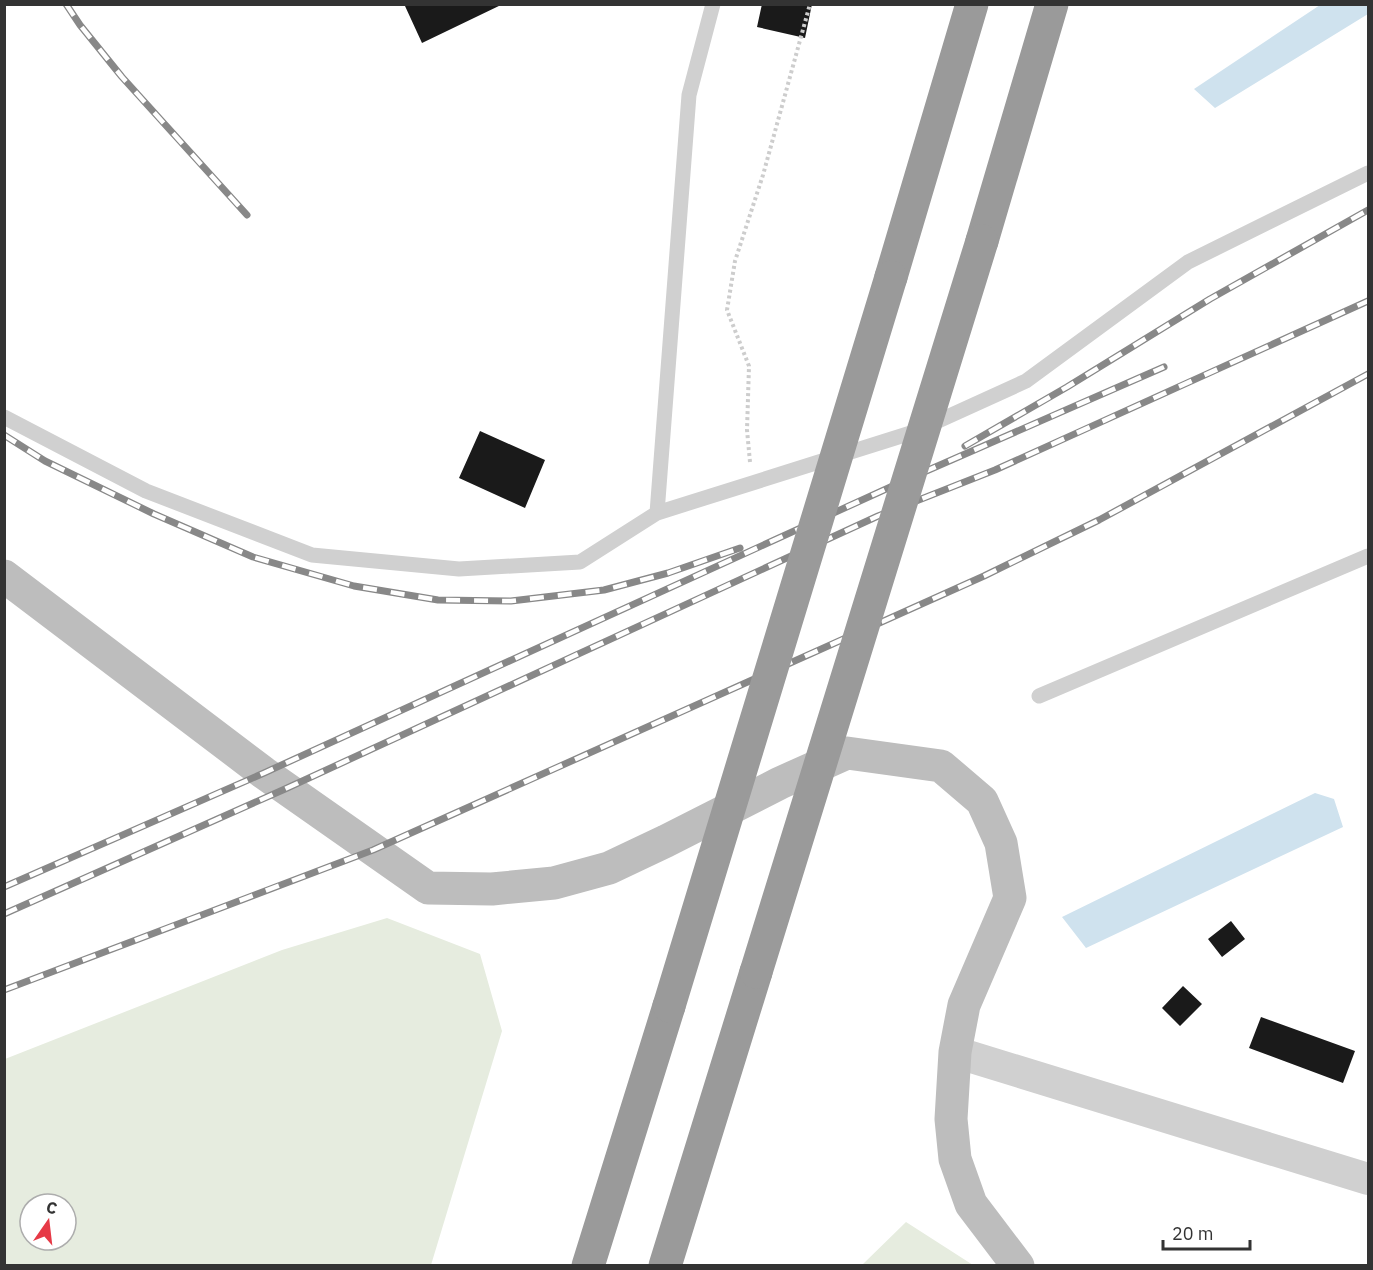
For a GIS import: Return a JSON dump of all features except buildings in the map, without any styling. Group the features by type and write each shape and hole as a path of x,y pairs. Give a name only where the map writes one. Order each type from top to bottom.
{"highway":[{"path":"588,1266 891,277 972,4"},
{"path":"665,1266 982,241 1052,4"}],"street":[{"path":"4,576 264,773 428,888 492,889 554,883 609,868 780,783 847,753 941,766 982,801 1001,843 1010,898 964,1005 955,1052 951,1119 955,1159 971,1204 1018,1266"},
{"path":"955,1052 1368,1179"}],"lane":[{"path":"657,513 689,95 713,4"},
{"path":"4,417 146,491 312,555 459,569 580,562 657,513 914,432 1026,381 1188,262 1368,173"},
{"path":"1039,696 1368,556"}],"path":[{"path":"752,483 747,430 749,366 727,310 735,261 763,175 810,4"}],"shaded area":[{"path":"387,918 480,954 502,1031 431,1265 5,1265 5,1059 282,950"},
{"path":"906,1222 973,1265 862,1265"}],"water":[{"path":"1320,5 1368,5 1368,14 1215,108 1194,89"},
{"path":"1315,793 1334,799 1343,827 1086,948 1062,917"}],"railway":[{"path":"66,4 122,77 247,215"},
{"path":"965,446 1067,387 1210,299 1368,210"},
{"path":"4,914 285,789 878,516 995,470 1368,301"},
{"path":"4,887 264,773 908,479 1164,367"},
{"path":"4,990 373,850 984,576 1099,520 1368,374"},
{"path":"4,435 45,461 154,514 253,557 354,586 438,600 511,601 604,590 668,573 740,548"}]}
